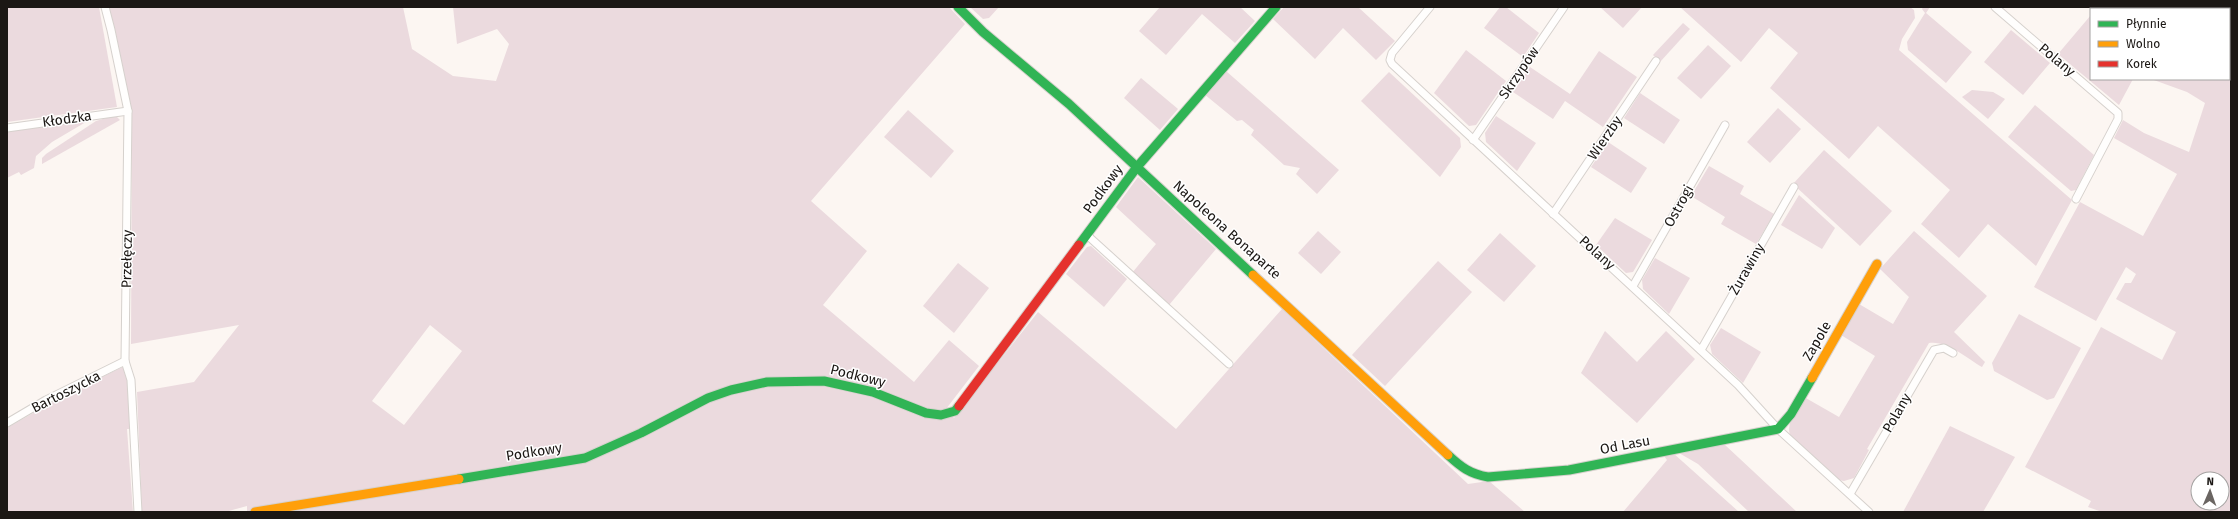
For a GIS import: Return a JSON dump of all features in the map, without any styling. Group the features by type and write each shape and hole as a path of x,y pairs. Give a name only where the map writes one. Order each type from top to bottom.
{"street":[{"name":"Przełęczy","path":"105,7 128,111 125,361 131,380 138,512"},
{"name":"Napoleona Bonaparte","path":"958,7 983,32 1069,104 1463,469 1475,475"},
{"name":"Podkowy","path":"255,512 585,458 641,433 708,398 731,390 767,382 824,381 874,392 926,413 941,415 955,411 1137,167 1276,7"},
{"name":"Polany","path":"1430,7 1392,53 1390,60 1473,140 1633,286 1738,385 1778,429 1870,512"},
{"name":"Skrzypów","path":"1473,140 1564,7"},
{"name":"Polany","path":"1995,7 2118,113 2118,119 2115,126 2076,199"},
{"name":"Wierzby","path":"1554,214 1656,61"},
{"name":"Kłodzka","path":"7,128 128,111"},
{"name":"Ostrogi","path":"1633,286 1725,125"},
{"name":"Żurawiny","path":"1701,350 1794,187"},
{"path":"1087,235 1229,364"},
{"name":"Zapole","path":"1778,429 1791,414 1877,264"},
{"name":"Polany","path":"1850,494 1934,350 1944,348 1953,353"},
{"name":"Bartoszycka","path":"7,423 46,400 125,361"},
{"name":"Od Lasu","path":"1475,475 1488,477 1569,470 1778,429"}],"shaded area":[{"path":"7,7 99,7 117,107 7,122"},
{"path":"108,7 403,7 412,49 453,76 496,81 509,44 497,29 457,44 453,7 949,7 965,24 811,201 867,251 823,305 914,382 949,340 979,366 946,409 954,418 1038,312 1176,429 1282,309 1468,484 1489,481 1525,512 247,512 247,506 225,512 142,512 137,392 194,382 239,325 131,344 132,114","holes":["430,325 462,351 404,425 372,401"]},
{"path":"970,7 999,7 989,18 983,19"},
{"path":"1160,7 1240,7 1255,21 1235,43 1202,14 1166,55 1139,31"},
{"path":"1284,7 1358,7 1395,41 1376,60 1343,28 1315,59 1273,19"},
{"path":"1500,7 1506,7 1539,33 1523,57 1484,28"},
{"path":"1600,7 1642,7 1623,28"},
{"path":"1680,7 1910,7 1914,10 1915,18 1902,39 1899,50 2072,200 2036,266 1988,224 1959,258 1921,224 1950,190 1878,126 1849,159 1770,88 1798,53 1769,28 1741,62"},
{"path":"1923,7 1930,7 1926,13 1972,52 1946,83 1908,50 1907,42 1925,13 1922,9"},
{"path":"2097,7 2231,7 2231,512 2102,512 2088,507 2091,501 2025,467 2101,327 2162,360 2176,332 2116,299 2125,283 2131,283 2136,274 2126,267 2096,321 2034,287 2080,202 2143,236 2177,174 2114,138 2123,120 2144,133 2189,152 2205,103 2187,92 2154,80 2230,80 2230,8"},
{"path":"2090,16 2090,80 2132,80 2119,105 2058,54"},
{"path":"1683,23 1690,29 1660,62 1653,55"},
{"path":"2011,30 2050,63 2023,95 1984,62"},
{"path":"1708,45 1731,66 1701,99 1677,78"},
{"path":"1466,50 1506,81 1476,125 1469,126 1434,93"},
{"path":"1599,51 1637,77 1603,127 1565,101 1553,119 1513,92 1530,67 1570,94"},
{"path":"1226,71 1339,170 1317,194 1296,174 1300,168 1284,165 1251,135 1254,130 1242,120 1237,121 1204,94"},
{"path":"1389,72 1460,138 1461,147 1440,177 1361,101"},
{"path":"1141,78 1178,109 1160,130 1124,98"},
{"path":"1972,90 1993,92 2005,99 1988,119 1962,97"},
{"path":"1640,93 1680,120 1664,144 1624,118"},
{"path":"2035,105 2094,155 2076,190 2071,191 2008,137"},
{"path":"1778,108 1801,129 1770,163 1747,142"},
{"path":"908,110 954,151 931,178 884,137"},
{"path":"113,116 120,120 42,164 42,158 46,154 96,121"},
{"path":"1496,116 1536,143 1517,171 1486,142 1485,133"},
{"path":"91,119 52,142 36,156 34,168 21,175 19,172 7,178 7,132"},
{"path":"1608,142 1647,168 1631,193 1591,167"},
{"path":"1824,150 1892,211 1860,246 1793,184"},
{"path":"1709,166 1744,186 1740,194 1774,214 1756,244 1721,224 1725,217 1691,196"},
{"path":"1138,177 1216,249 1169,305 1132,273 1156,244 1116,207"},
{"path":"1799,195 1835,228 1822,249 1781,225"},
{"path":"1615,218 1652,240 1633,272 1626,273 1596,245"},
{"path":"1318,231 1341,252 1321,274 1298,253"},
{"path":"1914,231 1987,296 1954,332 1985,362 1982,367 1949,347 1942,344 1929,343 1867,449 1869,450 1854,478 1844,481 1839,480 1791,437 1789,432 1790,421 1804,397 1839,417 1875,356 1841,335 1859,304 1893,324 1909,297 1880,269"},
{"path":"1500,233 1536,266 1504,302 1467,270"},
{"path":"1091,246 1127,279 1104,307 1066,274 1087,247"},
{"path":"1655,258 1690,278 1669,314 1643,289 1642,280"},
{"path":"1438,261 1472,292 1385,386 1352,355"},
{"path":"958,263 989,288 954,333 923,306"},
{"path":"2019,314 2081,348 2054,398 2047,400 1994,371 1992,363"},
{"path":"1721,328 1761,352 1743,383 1712,354 1710,345"},
{"path":"1605,331 1637,362 1666,331 1695,359 1637,423 1581,373"},
{"path":"125,366 128,372 130,429 127,429 133,512 7,512 7,428 70,392"},
{"path":"1950,426 2015,457 1983,512 1903,512"},
{"path":"1724,444 1797,512 1749,512 1698,464 1679,453"},
{"path":"1673,453 1739,512 1623,512 1667,460 1664,456"}],"traffic: fast":[{"path":"958,7 983,32 1069,104 1253,275"},
{"path":"1079,245 1137,167 1276,7"},
{"path":"1448,455 1466,469 1476,474 1488,477 1569,470 1778,429 1791,414 1812,378"},
{"path":"459,479 585,458 641,433 708,398 731,390 767,382 824,381 873,392 926,413 941,415 955,411 959,406"}],"traffic: slow":[{"path":"1812,378 1877,264"},
{"path":"1253,275 1448,455"},
{"path":"255,512 459,479"}],"traffic: jam":[{"path":"959,406 1079,245"}]}
